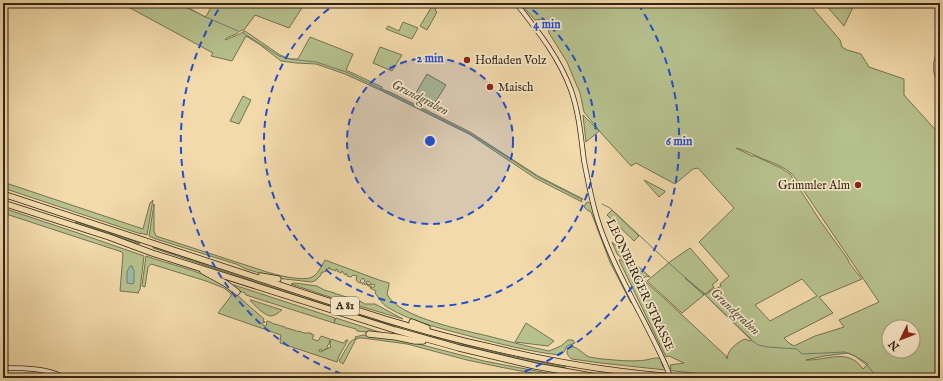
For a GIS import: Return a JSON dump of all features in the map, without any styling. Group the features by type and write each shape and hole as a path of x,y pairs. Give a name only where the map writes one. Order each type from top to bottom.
{"highway":[{"name":"A 81","path":"3,194 355,310 446,336 517,353 605,369 692,378"},
{"name":"A 81","path":"3,203 152,253 431,341 535,366 603,378"},
{"path":"196,266 226,283 237,292"},
{"path":"245,274 278,279"},
{"path":"412,322 446,336"},
{"path":"369,334 416,341 431,341"}],"main road":[{"name":"LEONBERGER STRASSE","path":"516,3 552,51 566,77 577,113 589,187 601,228 618,269 671,378"},
{"path":"3,368 38,369 50,371 66,378"}],"street":[{"path":"940,50 935,64 936,74 940,84"}],"green space":[{"path":"121,3 191,3 189,8 205,17 213,3 305,3 289,28 255,15 244,30 225,40 245,31 280,55 290,59 298,59 310,37 353,54 346,70 470,132 538,176 583,199 581,200 582,202 535,178 469,134 345,74 316,64 281,61 246,36 232,61 211,56 213,53"},
{"path":"434,3 440,3 435,10 437,12 427,30 420,26"},
{"path":"520,3 810,3 810,5 840,40 842,47 861,54 869,67 904,79 904,95 940,135 940,378 797,378 792,376 702,374 601,363 570,358 567,351 569,348 573,347 592,358 640,361 658,358 662,362 664,368 671,369 670,365 684,363 669,356 666,357 619,260 620,259 726,356 727,359 727,356 731,350 739,342 745,339 750,341 751,339 705,295 721,286 720,284 729,276 699,242 734,208 698,168 693,169 675,184 636,163 631,166 584,112 580,93 567,62 549,33 547,24 542,19 535,20","holes":["736,148 779,166 793,175 879,302 839,320 844,327 815,336 794,346 784,338 833,313 819,297 862,279 821,222 790,174 781,168","802,279 817,296 770,321 755,305","848,353 868,364 863,369 851,358 844,357 806,360"]},
{"path":"824,3 855,3 844,26"},
{"path":"403,22 418,28 412,39 386,29 388,26 399,31"},
{"path":"380,47 402,55 392,71 373,63"},
{"path":"427,74 446,85 434,104 413,98"},
{"path":"243,96 251,100 239,124 230,121"},
{"path":"583,115 599,131 586,142"},
{"path":"644,180 665,191 665,192 659,197"},
{"path":"3,182 143,229 150,203 153,200 147,235 3,188"},
{"path":"588,202 591,204 633,302 631,303 610,262 591,212 584,207"},
{"path":"154,204 154,231 156,236 280,276 303,279 310,278 319,270 325,260 389,283 387,294 394,302 405,310 419,317 451,327 549,351 561,346 568,340 573,340 575,343 567,346 564,352 560,355 516,348 429,325 397,313 385,306 375,293 376,291 370,288 371,286 372,288 375,286 374,284 371,285 370,282 367,281 366,283 370,286 367,284 362,284 365,281 363,278 360,281 362,283 359,283 356,280 357,276 347,276 346,273 345,275 342,271 341,273 336,269 336,271 330,269 329,267 329,269 326,269 326,271 321,273 316,280 312,282 276,278 246,269 236,264 149,236"},
{"path":"3,208 144,256 139,293 120,291 122,252 3,213"},
{"path":"612,210 639,236 634,241 607,215"},
{"path":"76,222 140,243 139,244 75,223"},
{"path":"612,242 650,277 646,276 644,278 617,254"},
{"path":"153,247 299,296 410,331 480,349 566,367 512,358 460,345 409,331 357,316"},
{"path":"690,248 718,280 712,285 714,287 705,294 685,278 704,295 682,313 647,281 671,261"},
{"path":"146,256 192,271 219,282 264,319 263,321 265,322 262,323 264,326 267,325 266,322 268,321 298,332 311,333 314,335 312,339 318,341 321,336 330,339 327,346 328,348 322,351 321,349 319,350 320,352 331,347 331,339 343,343 348,340 337,362 280,343 281,335 218,313 231,296 231,294 224,288 151,264 148,267 145,287 142,286"},
{"path":"294,283 317,286 335,294 359,301 358,305 291,284"},
{"path":"233,285 335,318 334,323 246,295"},
{"path":"250,300 282,310 269,316 254,305"},
{"path":"360,301 365,304 375,304 403,319 356,305 359,305"},
{"path":"336,318 382,333 357,331 356,329 334,323"},
{"path":"526,323 554,341 548,346 515,342"},
{"path":"363,335 407,341 484,361 573,378 558,378 500,367 407,344 363,338 356,339 343,364 339,361 350,342 356,338 355,337"}],"shaded area":[{"path":"130,266 132,266 134,271 133,284 127,283 127,272"}],"waterway":[{"name":"Grundgraben","path":"177,3 238,31"},
{"name":"Grundgraben","path":"243,33 279,56 290,59 316,62 346,72 381,89 471,134 538,177 581,199"},
{"name":"Grundgraben","path":"602,204 610,208 758,345 797,349 802,354 845,352 855,356 869,367 877,378"}],"tunnel":[{"path":"878,378 940,376"}],"place":[{"name":"Hofladen Volz","path":"467,60"},
{"name":"Maisch","path":"490,87"},
{"name":"Grimmler Alm","path":"858,185"}]}
